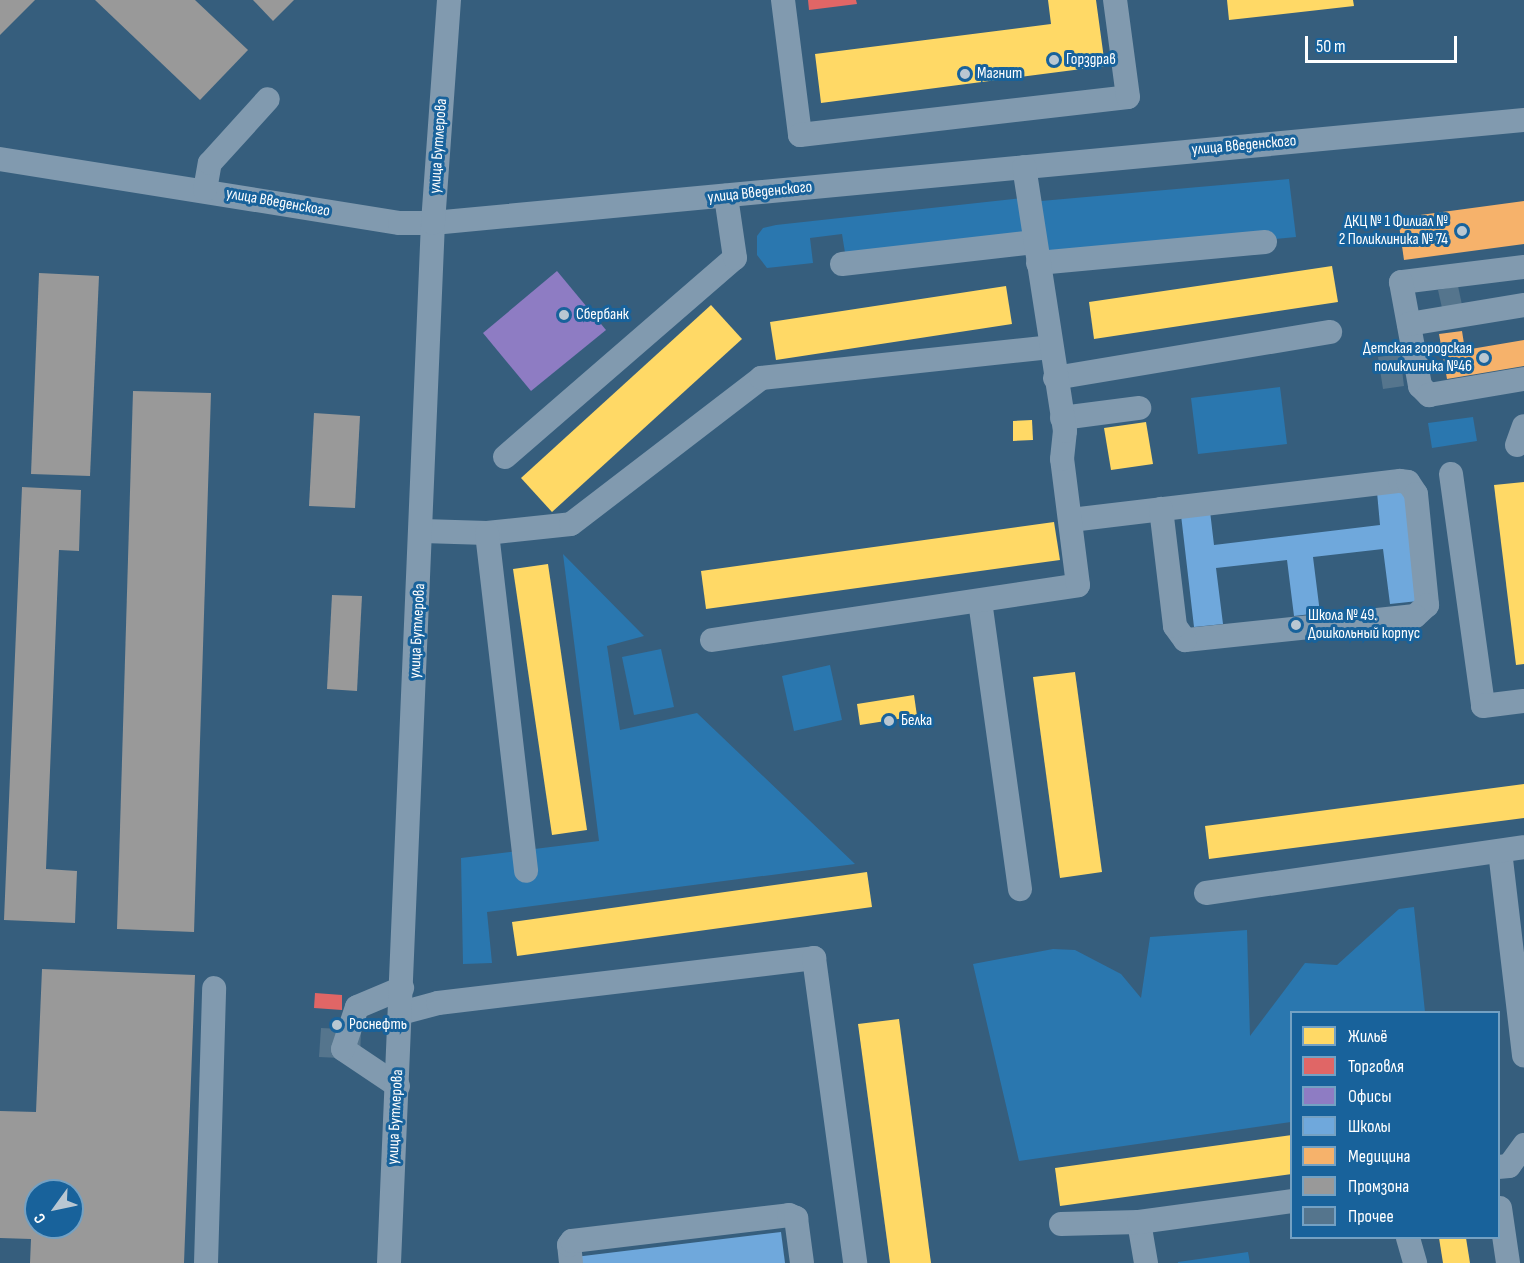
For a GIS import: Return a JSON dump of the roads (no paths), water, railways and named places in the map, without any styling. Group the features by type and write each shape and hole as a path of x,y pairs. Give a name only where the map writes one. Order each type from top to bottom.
{"street":[{"name":"улица Бутлерова","path":"389,1263 423,531 433,223 449,0"},
{"path":"783,0 800,135 1128,97 1115,0"},
{"path":"205,190 210,163 268,99"},
{"name":"улица Введенского","path":"0,159 400,223 433,223 1524,120"},
{"path":"712,639 1078,585 1062,459 1062,418 1024,167"},
{"path":"505,457 735,258 726,196"},
{"path":"842,264 1036,252 1265,242"},
{"path":"1524,267 1401,282 1420,386 1429,395 1524,379"},
{"path":"1409,324 1524,305"},
{"path":"1055,378 1330,332"},
{"path":"423,531 487,533 572,524 761,378 1050,347"},
{"path":"1062,418 1139,408"},
{"path":"1451,474 1483,706 1524,701"},
{"path":"1071,520 1161,509 1408,482 1416,494 1427,605 1415,616 1185,640 1175,627 1161,509"},
{"path":"487,533 526,871"},
{"path":"980,601 1020,888"},
{"path":"1206,893 1524,847"},
{"path":"1500,851 1524,1056"},
{"path":"401,1013 438,1003 814,958 855,1263"},
{"path":"206,1263 214,988"},
{"path":"398,1086 343,1049 357,1007 402,988"},
{"path":"1500,1167 1509,1166 1524,1145"},
{"path":"1061,1224 1140,1222 1290,1201"},
{"path":"1500,1209 1508,1263"},
{"path":"571,1263 568,1245 572,1241 789,1215 796,1218 802,1263"},
{"path":"1140,1222 1146,1263"},
{"path":"1408,1239 1415,1263"}],"place":[{"name":"Горздрав","path":"1054,60"},
{"name":"Магнит","path":"965,74"},
{"name":"ДКЦ № 1 Филиал № 2 Поликлиника № 74","path":"1462,231"},
{"name":"Сбербанк","path":"564,315"},
{"name":"Детская городская поликлиника №46","path":"1484,358"},
{"name":"Школа № 49. Дошкольный корпус","path":"1296,625"},
{"name":"Белка","path":"889,721"},
{"name":"Роснефть","path":"337,1025"}]}
